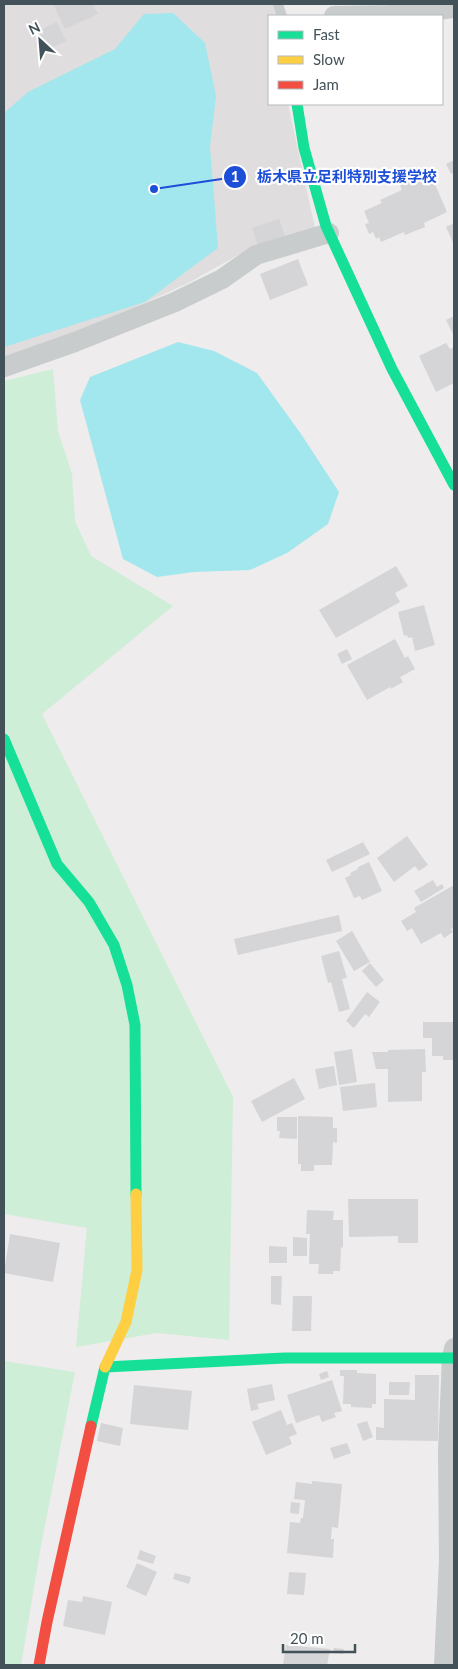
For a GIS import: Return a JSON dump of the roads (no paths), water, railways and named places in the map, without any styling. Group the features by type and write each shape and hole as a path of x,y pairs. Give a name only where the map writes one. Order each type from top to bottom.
{"street":[{"path":"390,15 454,8"},
{"path":"298,105 304,148 326,226 392,369 454,485"},
{"path":"4,367 74,342 175,302 222,279 256,255 329,233"},
{"path":"4,739 57,864 89,902 114,945 127,985 135,1025 137,1270 126,1322 105,1367 39,1665"},
{"path":"105,1367 285,1358 454,1355 448,1450 449,1561 444,1665"}],"water":[{"path":"173,13 205,43 216,96 210,146 218,248 145,302 4,347 4,113 28,92 115,49 144,14"},
{"path":"178,342 214,351 257,373 301,434 339,492 328,524 287,553 250,570 194,572 157,577 123,559 80,400 90,377"}],"place":[{"name":"栃木県立足利特別支援学校","path":"154,189"}]}
